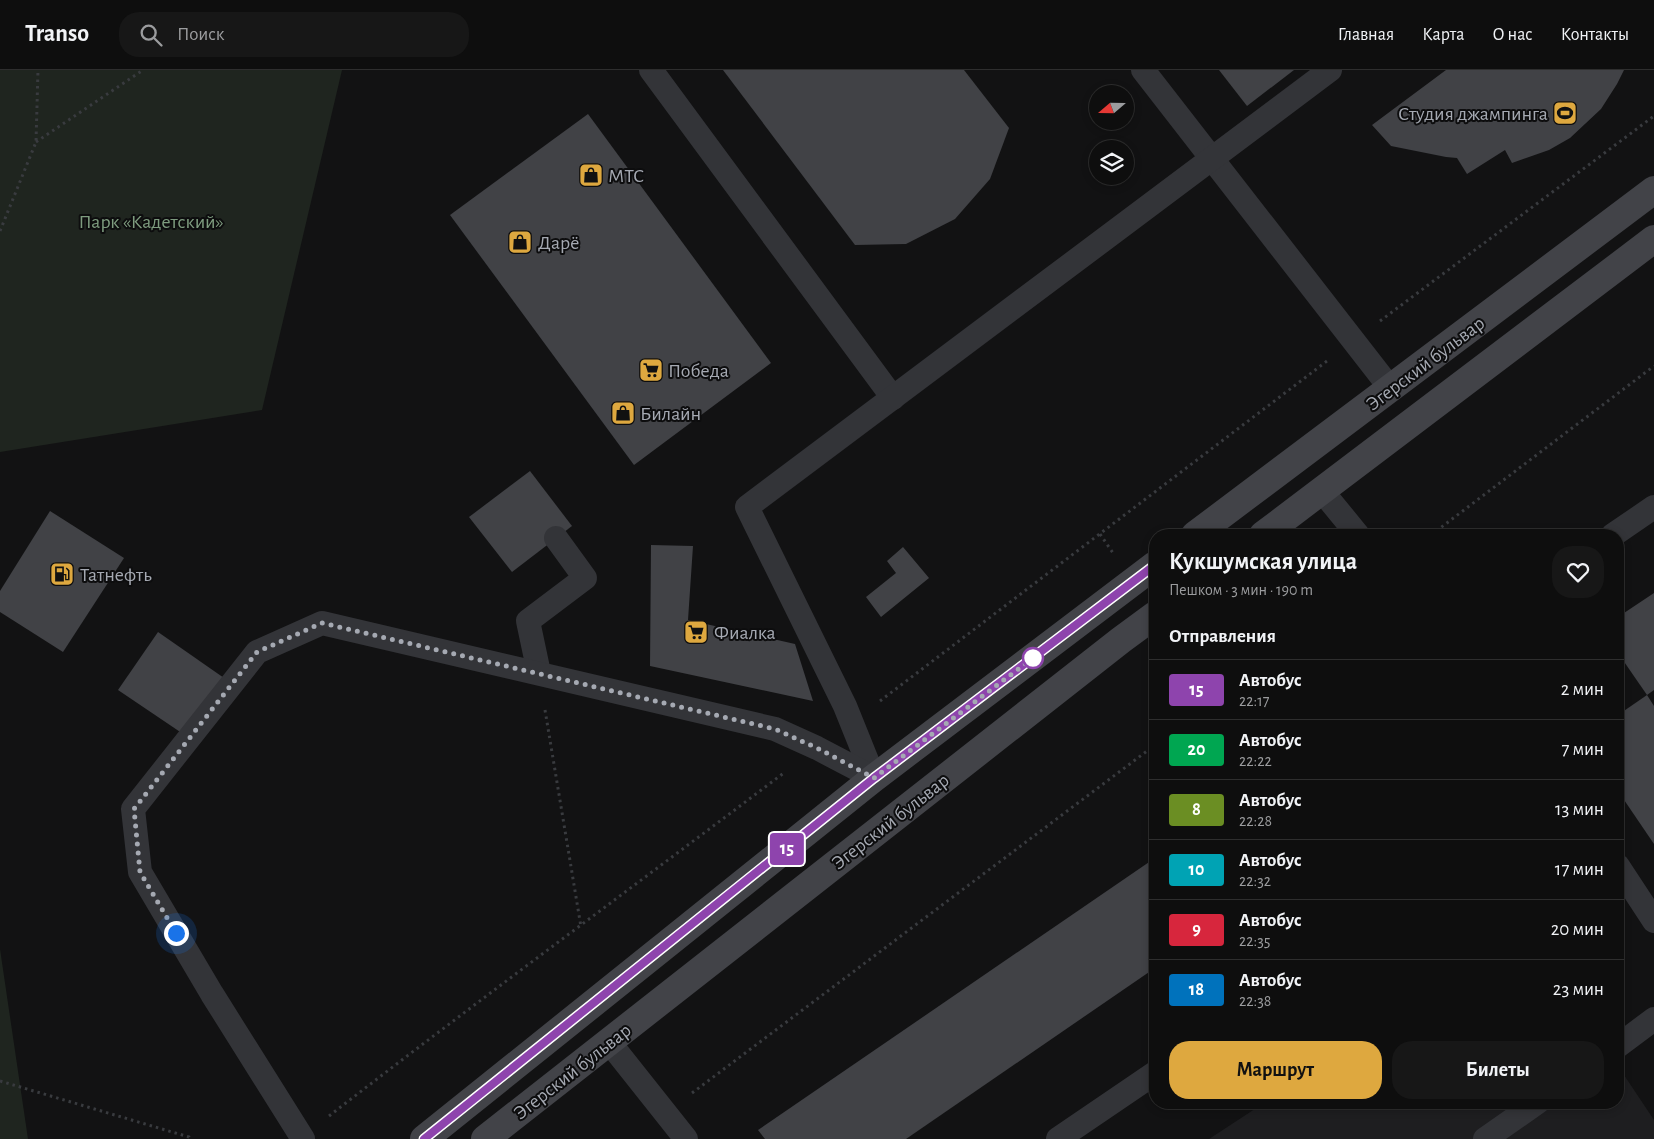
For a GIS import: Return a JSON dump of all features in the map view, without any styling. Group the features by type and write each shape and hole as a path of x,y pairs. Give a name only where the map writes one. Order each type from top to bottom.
{"main road":[{"name":"Эгерский бульвар","path":"1203,529 1654,190"},
{"name":"Эгерский бульвар","path":"1271,529 1654,239"},
{"path":"1391,389 1416,421"},
{"path":"1298,459 1322,491"},
{"name":"Эгерский бульвар","path":"424,1139 874,778 1149,570"},
{"name":"Эгерский бульвар","path":"485,1139 1149,620"},
{"path":"874,778 900,813"},
{"path":"584,1011 609,1042"}],"lane":[{"path":"651,70 893,398"},
{"path":"1143,70 1391,389"},
{"path":"874,778 845,706 747,508 1330,70"},
{"path":"1322,491 1353,529"},
{"path":"1622,529 1654,507"},
{"path":"539,673 528,621 586,578 556,538"},
{"path":"302,1138 212,994 140,872 134,809 257,652 322,623 775,729 817,748 874,778"},
{"path":"1624,875 1654,921"},
{"path":"1624,1042 1654,1019"},
{"path":"609,1042 686,1139"},
{"path":"1058,1139 1149,1077"},
{"path":"1485,1139 1512,1132 1532,1109"}],"path":[{"path":"0,231 36,142 38,70"},
{"path":"36,142 143,70"},
{"path":"851,723 1353,341 1654,116"},
{"path":"1439,529 1654,366"},
{"path":"1100,534 1116,557"},
{"path":"539,673 581,927"},
{"path":"302,1138 467,1009 581,927 817,748"},
{"path":"666,1113 1149,750"},
{"path":"0,1081 189,1138"}],"shaded area":[{"path":"1624,1075 1654,1120 1654,1139 1209,1139 1255,1109 1624,1109"}],"green space":[{"name":"Парк «Кадетский»","path":"0,70 342,70 262,410 0,452"},
{"path":"0,949 28,1139 0,1139"}],"building":[{"path":"723,70 964,70 1009,128 990,179 955,219 906,244 855,245"},
{"path":"1219,70 1294,70 1247,106"},
{"path":"1446,70 1624,70 1601,109 1570,138 1549,150 1512,163 1505,150 1467,174 1457,158 1391,146 1372,125"},
{"path":"588,114 771,363 634,465 450,215"},
{"path":"530,471 572,526 512,572 469,517"},
{"name":"Татнефть","path":"50,511 124,558 63,652 0,612 0,591"},
{"name":"Фиалка","path":"651,545 693,546 688,620 795,644 813,701 650,666"},
{"path":"903,547 929,578 881,617 866,597 896,573 887,561"},
{"path":"1654,593 1654,690 1647,695 1624,662 1624,613"},
{"path":"158,632 237,687 198,744 118,690"},
{"path":"1647,695 1654,706 1654,844 1624,800 1624,711"},
{"path":"1149,862 1149,972 906,1139 765,1139 758,1130"}],"bus line":[{"name":"15","path":"424,1139 874,778 1149,570"}],"place":[{"name":"Студия джампинга","path":"1565,113"},
{"name":"МТС","path":"591,175"},
{"name":"Дарё","path":"520,242"},
{"name":"Победа","path":"651,370"},
{"name":"Билайн","path":"623,413"},
{"name":"Татнефть","path":"62,574"},
{"name":"Фиалка","path":"696,632"}],"route":[{"path":"176,933 140,872 134,809 257,652 322,623 775,729 817,748 874,778 1033,658"}]}
